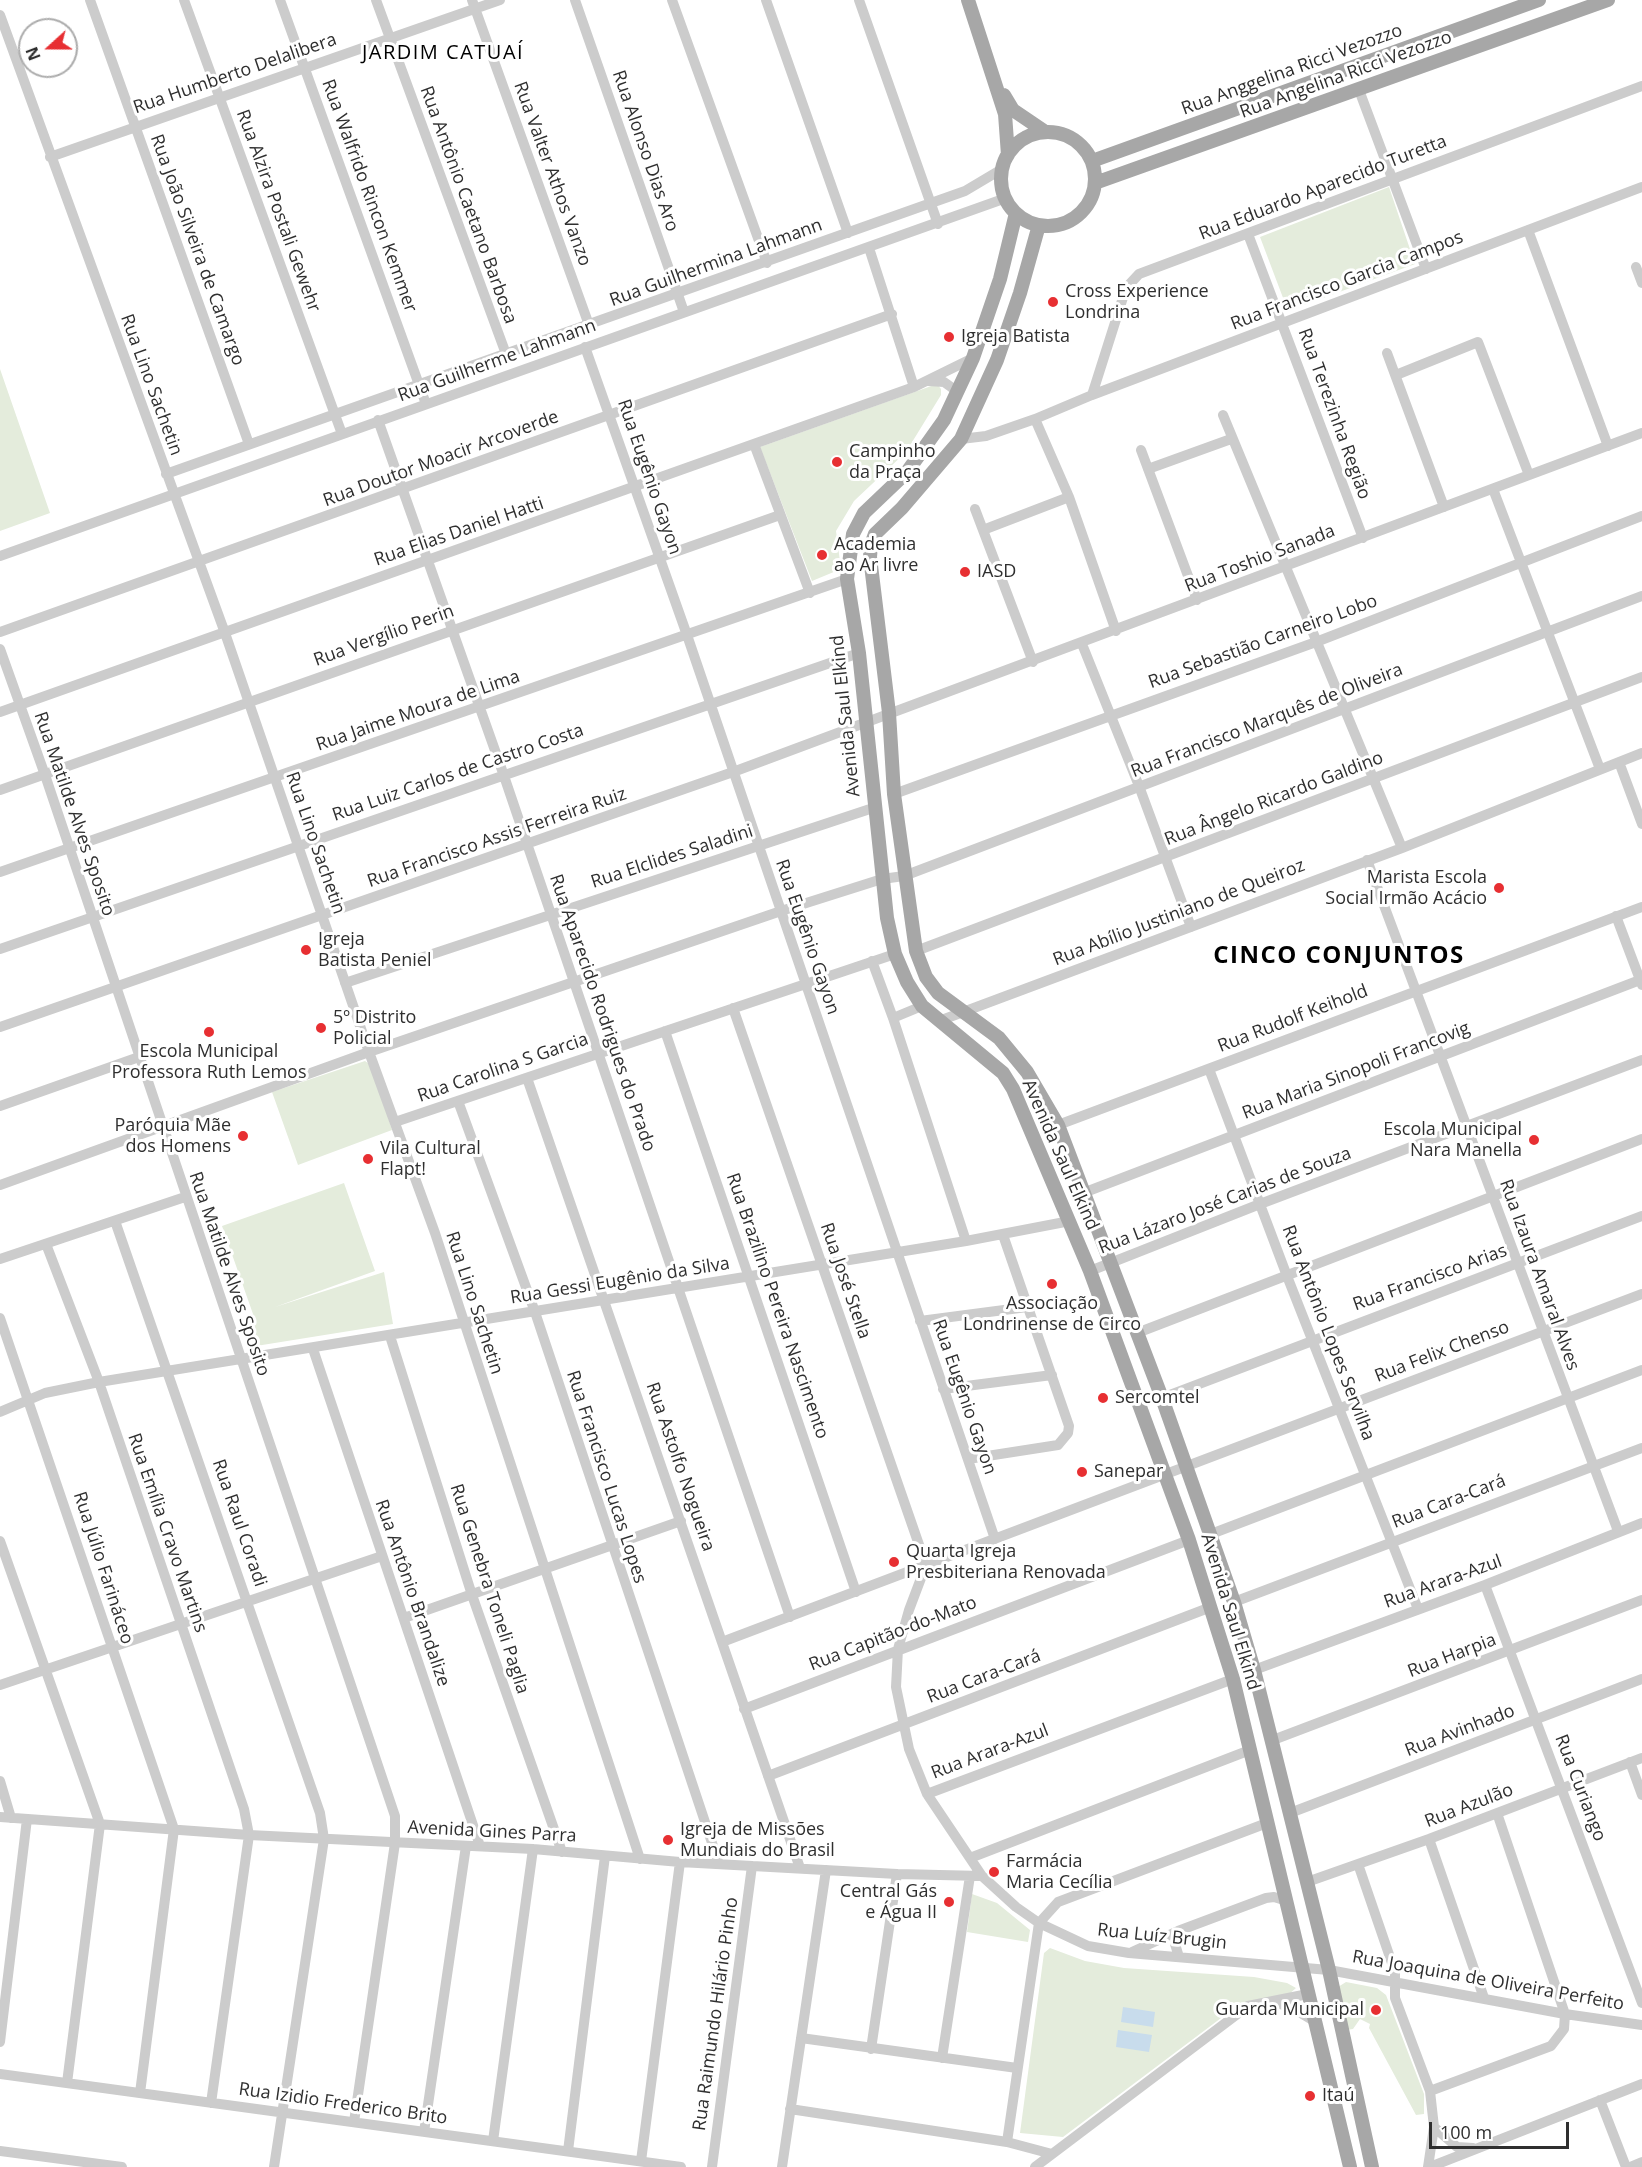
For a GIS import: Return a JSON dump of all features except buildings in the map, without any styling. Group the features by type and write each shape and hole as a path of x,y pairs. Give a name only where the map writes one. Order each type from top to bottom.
{"main road":[{"path":"968,0 1005,114 1008,155"},
{"name":"Rua Anggelina Ricci Vezozzo","path":"1092,161 1539,0"},
{"name":"Rua Angelina Ricci Vezozzo","path":"1095,183 1608,0"},
{"path":"1374,59 1382,82"},
{"path":"996,81 1013,110 1044,131"},
{"path":"1044,131 1059,132 1073,138 1084,148 1092,161 1095,183 1092,196 1077,217 1058,224 1039,225 1016,213 1006,198 1002,184 1002,169 1017,143 1030,135 1044,131"},
{"name":"Avenida Saul Elkind","path":"1016,213 1000,279 973,358 944,420 907,472 864,513 853,534 847,579 859,652 882,879 895,954 907,982 922,1006 1003,1073 1013,1089 1090,1271 1166,1474 1233,1679 1350,2167"},
{"name":"Avenida Saul Elkind","path":"1039,225 1020,293 997,360 961,439 875,534 870,557 889,713 894,794 916,951 926,977 938,993 999,1038 1006,1046 1027,1072 1058,1125 1108,1263 1162,1398 1211,1534 1254,1670 1329,1970 1372,2167"},
{"path":"880,497 897,512"}],"street":[{"name":"Rua João Silveira de Camargo","path":"90,0 249,444"},
{"name":"Rua Alzira Postali Gewehr","path":"184,0 342,434"},
{"name":"Rua Walfrido Rincon Kemmer","path":"280,0 426,404"},
{"name":"Rua Antônio Caetano Barbosa","path":"376,0 506,354"},
{"name":"Rua Humberto Delalibera","path":"50,157 389,38 473,4 500,0"},
{"name":"Rua Alonso Dias Aro","path":"575,0 684,312"},
{"path":"672,0 767,264"},
{"path":"766,0 848,233"},
{"path":"859,0 938,224"},
{"name":"Rua Valter Athos Vanzo","path":"473,4 589,325"},
{"name":"Rua Lino Sachetin","path":"0,15 225,633 395,1122 640,1858"},
{"name":"Rua Eduardo Aparecido Turetta","path":"1092,394 1126,288 1139,274 1642,86"},
{"path":"1359,90 1426,269"},
{"name":"Rua Guilhermina Lahmann","path":"166,474 767,264 965,191 1002,169"},
{"name":"Rua Francisco Garcia Campos","path":"961,439 986,436 1035,419 1092,394 1642,187"},
{"name":"Rua Guilherme Lahmann","path":"0,556 1006,198"},
{"path":"1528,230 1608,446"},
{"name":"Rua Terezinha Região","path":"1248,234 1363,538"},
{"path":"869,248 914,387"},
{"path":"1636,267 1642,282"},
{"name":"Rua Doutor Moacir Arcoverde","path":"0,632 892,315"},
{"path":"1395,375 1478,342 1529,475"},
{"name":"Rua Eugênio Gayon","path":"585,347 687,635 995,1539"},
{"path":"1387,353 1444,507"},
{"name":"Rua Elias Daniel Hatti","path":"0,712 914,387 973,358"},
{"path":"928,381 944,382 958,392"},
{"path":"1223,416 1402,848"},
{"path":"1035,419 1069,497 1116,631"},
{"name":"Rua Aparecido Rodrigues do Prado","path":"378,420 480,706 790,1617"},
{"name":"Rua Toshio Sanada","path":"866,723 1642,433"},
{"path":"1148,469 1231,439"},
{"path":"754,444 810,593"},
{"path":"1141,450 1197,600"},
{"path":"1493,489 1600,769"},
{"path":"983,530 1069,497"},
{"path":"975,509 1033,662"},
{"name":"Rua Vergílio Perin","path":"0,790 780,515"},
{"name":"Rua Sebastião Carneiro Lobo","path":"894,794 1316,642 1642,516"},
{"name":"Rua Jaime Moura de Lima","path":"0,872 847,579"},
{"name":"Rua Francisco Marquês de Oliveira","path":"0,1185 369,1052 781,911 882,879 904,876 1642,596"},
{"path":"1082,644 1139,786 1191,927"},
{"name":"Rua Matilde Alves Sposito","path":"0,649 45,775 395,1816 395,1843 354,2122"},
{"name":"Rua Luiz Carlos de Castro Costa","path":"0,949 503,773 859,652"},
{"name":"Rua Ângelo Ricardo Galdino","path":"916,951 1642,677"},
{"name":"Rua Francisco Assis Ferreira Ruiz","path":"0,1027 527,845 866,723"},
{"name":"Rua Abílio Justiniano de Queiroz","path":"939,1021 1402,848 1642,753"},
{"path":"1619,762 1642,824"},
{"name":"Rua Elclides Saladini","path":"345,983 873,808"},
{"name":"Rua Izaura Amaral Alves","path":"1367,860 1618,1531"},
{"name":"Rua Rudolf Keihold","path":"1058,1125 1642,907"},
{"path":"1616,916 1641,982"},
{"name":"Rua Carolina S Garcia","path":"395,1122 895,954"},
{"path":"872,961 966,1241"},
{"name":"Rua Maria Sinopoli Francovig","path":"1083,1193 1641,982"},
{"path":"893,1018 922,1006"},
{"name":"Rua José Stella","path":"733,1008 926,1565"},
{"name":"Rua Brazilino Pereira Nascimento","path":"665,1031 751,1276 856,1592"},
{"path":"0,1106 139,1057"},
{"name":"Rua Lázaro José Carias de Souza","path":"1090,1271 1260,1204 1642,1060"},
{"name":"Rua Antônio Lopes Servilha","path":"1209,1069 1287,1276 1418,1609"},
{"name":"Rua Astolfo Nogueira","path":"527,1078 606,1300 800,1868"},
{"name":"Rua Francisco Lucas Lopes","path":"458,1101 535,1312 611,1547 719,1864"},
{"path":"1137,1333 1642,1139"},
{"path":"0,1259 186,1197"},
{"name":"Rua Francisco Arias","path":"1162,1398 1642,1216"},
{"name":"Rua Raul Coradi","path":"115,1221 320,1813 324,1839 274,2167"},
{"name":"Rua Gessi Eugênio da Silva","path":"0,1412 60,1389 99,1382 314,1349 1003,1235 1070,1221"},
{"path":"968,1459 1059,1444 1064,1440 1069,1426 1003,1235"},
{"name":"Rua Emília Cravo Martins","path":"46,1244 99,1382 244,1809 249,1835 211,2103"},
{"name":"Rua Felix Chenso","path":"722,1642 1642,1294"},
{"path":"920,1322 1027,1307"},
{"name":"Rua Júlio Farináceo","path":"0,1318 174,1829"},
{"name":"Rua Genebra Toneli Paglia","path":"390,1336 472,1595 562,1852"},
{"name":"Rua Antônio Brandalize","path":"314,1349 480,1846"},
{"path":"1211,1534 1642,1370"},
{"path":"944,1389 1052,1375"},
{"name":"Rua Cara-Cará","path":"1234,1602 1642,1448"},
{"path":"404,1618 544,1571 681,1521"},
{"name":"Rua Arara-Azul","path":"1254,1670 1485,1585 1642,1522"},
{"name":"Rua Capitão-do-Mato","path":"744,1709 1189,1540"},
{"path":"0,1541 100,1824 66,2083"},
{"path":"0,1686 382,1556"},
{"name":"Rua Luíz Brugin","path":"926,1565 909,1610 898,1649 896,1687 903,1727 927,1794 970,1858 976,1876 1039,1923 1088,1946 1129,1953 1329,1970"},
{"name":"Rua Curiango","path":"1485,1585 1642,2003"},
{"name":"Rua Harpia","path":"1273,1740 1642,1600"},
{"name":"Rua Cara-Cará","path":"768,1776 903,1727 1211,1606"},
{"name":"Rua Arara-Azul","path":"927,1794 1233,1679"},
{"name":"Rua Avinhado","path":"1290,1813 1642,1679"},
{"path":"970,1858 1251,1750"},
{"name":"Rua Azulão","path":"1307,1882 1429,1839 1642,1758"},
{"path":"1630,1762 1642,1795"},
{"path":"0,1781 5,1818"},
{"path":"1430,2091 1551,2046 1564,2029 1565,2014 1497,1813"},
{"name":"Avenida Gines Parra","path":"5,1818 249,1835 533,1849 680,1862 976,1876"},
{"path":"0,2042 27,1819"},
{"path":"1007,2142 1039,1923 1058,1902 1267,1823"},
{"path":"140,2093 174,1829"},
{"path":"1429,1839 1484,1998"},
{"path":"424,2132 466,1846"},
{"path":"494,2141 533,1849"},
{"path":"568,2151 605,1856"},
{"path":"640,2161 680,1862"},
{"path":"1358,1864 1395,1972 1395,1998 1430,2091 1434,2127 1429,2167 1642,2084"},
{"name":"Rua Raimundo Hilário Pinho","path":"712,2167 752,1866"},
{"path":"782,2167 826,1870"},
{"path":"871,2049 897,1874"},
{"path":"942,2058 976,1876"},
{"path":"1129,1953 1178,1931 1266,1898 1274,1897 1287,1901"},
{"path":"1178,1931 1175,1944 1179,1957"},
{"name":"Rua Joaquina de Oliveira Perfeito","path":"1329,1970 1565,2014 1642,2025"},
{"path":"1035,2167 1248,2006 1308,1994"},
{"path":"1275,2002 1294,2009 1314,2021"},
{"path":"801,2038 1017,2068"},
{"name":"Rua Izidio Frederico Brito","path":"0,2074 568,2151 623,2163 640,2161 681,2167"},
{"path":"1600,2100 1628,2167 1642,2162"},
{"path":"790,2109 1007,2142 1052,2154"},
{"path":"1434,2127 1457,2147 1476,2148"},
{"path":"0,2151 122,2167"}],"green space":[{"path":"1389,187 1415,264 1288,311 1260,237"},
{"path":"0,369 50,513 0,531"},
{"path":"937,384 941,389 941,395 906,452 854,501 836,531 841,569 812,581 760,447"},
{"path":"365,1061 372,1066 392,1130 298,1165 272,1092"},
{"path":"344,1183 375,1271 275,1307 384,1272 393,1324 256,1346 243,1318 253,1314 222,1226"},
{"path":"972,1894 997,1903 1030,1930 1028,1942 967,1932"},
{"path":"1050,1948 1085,1961 1124,1968 1254,1977 1287,1983 1296,1988 1288,1995 1241,2003 1063,2137 1020,2133 1044,1953"},
{"path":"1346,1982 1377,1988 1386,1995 1424,2094 1424,2114 1416,2115 1369,2028 1370,2024 1360,2019 1353,2029 1346,2030 1338,1987"}],"water":[{"path":"1123,2007 1155,2012 1153,2027 1121,2022"},
{"path":"1118,2030 1152,2035 1149,2052 1116,2047"}],"place":[{"name":"Cross Experience Londrina","path":"1053,302"},
{"name":"Igreja Batista","path":"949,337"},
{"name":"Campinho da Praça","path":"837,462"},
{"name":"Academia ao Ar livre","path":"822,555"},
{"name":"IASD","path":"965,572"},
{"name":"Marista Escola Social Irmão Acácio","path":"1499,888"},
{"name":"Igreja Batista Peniel","path":"306,950"},
{"name":"5º Distrito Policial","path":"321,1028"},
{"name":"Escola Municipal Professora Ruth Lemos","path":"209,1032"},
{"name":"Paróquia Mãe dos Homens","path":"243,1136"},
{"name":"Escola Municipal Nara Manella","path":"1534,1140"},
{"name":"Vila Cultural Flapt!","path":"368,1159"},
{"name":"Associação Londrinense de Circo","path":"1052,1284"},
{"name":"Sercomtel","path":"1103,1398"},
{"name":"Sanepar","path":"1082,1472"},
{"name":"Quarta Igreja Presbiteriana Renovada","path":"894,1562"},
{"name":"Igreja de Missões Mundiais do Brasil","path":"668,1840"},
{"name":"Farmácia Maria Cecília","path":"994,1872"},
{"name":"Central Gás e Água II","path":"949,1902"},
{"name":"Guarda Municipal","path":"1376,2010"},
{"name":"Itaú","path":"1310,2096"}],"district":[{"name":"JARDIM CATUAÍ","path":"443,53"},
{"name":"CINCO CONJUNTOS","path":"1339,956"}]}
